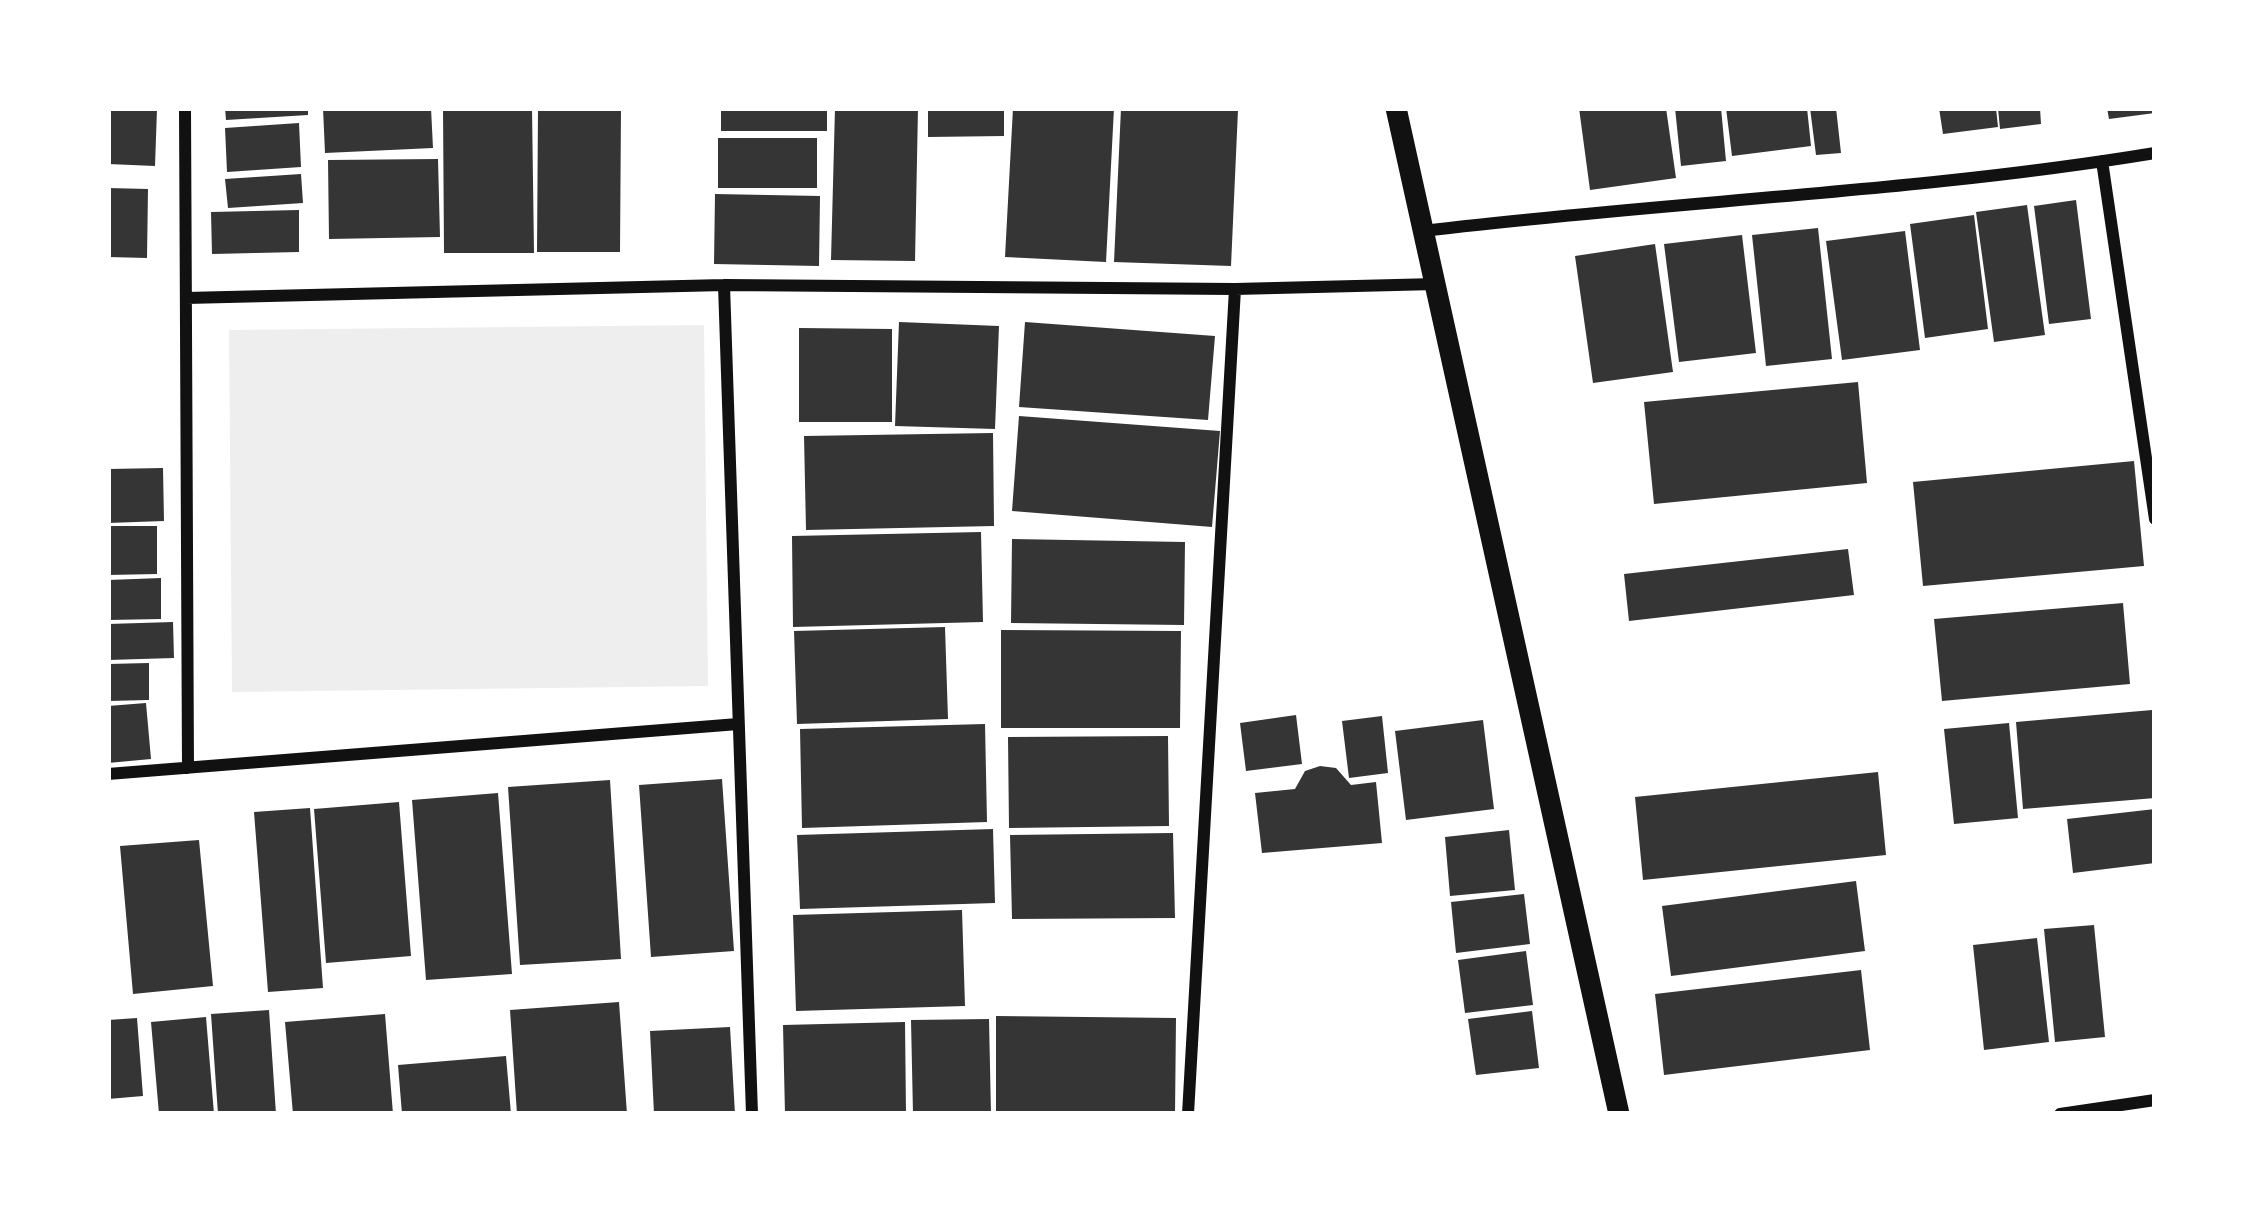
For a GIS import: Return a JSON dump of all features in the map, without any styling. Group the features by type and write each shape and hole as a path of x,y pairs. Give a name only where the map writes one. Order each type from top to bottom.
{"street":[{"path":"185,108 188,768"},
{"path":"1396,108 1618,1114"},
{"path":"1424,231 1589,211 1852,191 2155,152"},
{"path":"2102,161 2155,519"},
{"path":"186,298 724,284 1235,290 1436,284"},
{"path":"724,284 752,1114"},
{"path":"1187,1114 1235,290"},
{"path":"108,775 738,724"},
{"path":"2060,1114 2155,1100"}],"shaded area":[{"path":"704,325 708,686 232,692 229,330"}],"building":[{"path":"108,108 157,109 155,166 108,164"},
{"path":"225,108 308,108 308,115 226,120"},
{"path":"323,108 431,108 433,148 325,153"},
{"path":"443,108 532,108 534,253 444,253"},
{"path":"538,108 621,108 620,252 537,252"},
{"path":"721,108 827,108 827,131 721,131"},
{"path":"835,108 918,108 915,261 831,260"},
{"path":"928,108 1004,108 1004,136 928,137"},
{"path":"1013,108 1114,108 1106,262 1005,257"},
{"path":"1121,108 1238,110 1231,266 1114,262"},
{"path":"1579,108 1666,108 1676,178 1590,190"},
{"path":"1675,108 1721,108 1726,161 1681,166"},
{"path":"1726,108 1807,108 1811,146 1732,156"},
{"path":"1810,108 1836,108 1841,153 1816,155"},
{"path":"1939,108 1996,108 1998,127 1943,134"},
{"path":"1998,108 2040,108 2041,124 2000,129"},
{"path":"2107,108 2155,108 2155,113 2109,119"},
{"path":"299,123 301,167 227,172 225,128"},
{"path":"718,138 817,138 817,188 718,188"},
{"path":"438,159 440,237 329,239 328,160"},
{"path":"301,174 303,203 228,208 225,179"},
{"path":"108,188 148,189 147,258 108,257"},
{"path":"715,194 820,196 819,266 714,264"},
{"path":"2076,200 2091,319 2049,324 2034,206"},
{"path":"2027,205 2045,335 1994,342 1976,212"},
{"path":"299,210 299,252 212,254 211,212"},
{"path":"1974,215 1988,329 1925,338 1910,224"},
{"path":"1818,228 1832,359 1766,366 1752,235"},
{"path":"1905,231 1920,350 1842,360 1826,241"},
{"path":"1742,235 1756,353 1679,362 1664,244"},
{"path":"1655,244 1673,372 1593,383 1575,256"},
{"path":"899,322 999,326 995,429 895,426"},
{"path":"1025,322 1215,336 1208,420 1019,407"},
{"path":"799,328 892,329 892,422 799,422"},
{"path":"1858,382 1867,483 1654,504 1644,402"},
{"path":"1019,416 1220,431 1212,527 1012,511"},
{"path":"993,433 994,526 806,530 804,436"},
{"path":"2134,461 2144,566 1923,586 1913,482"},
{"path":"163,468 164,521 108,523 108,469"},
{"path":"108,526 157,526 157,574 108,575"},
{"path":"981,532 983,622 793,627 792,536"},
{"path":"1012,539 1185,542 1184,625 1011,623"},
{"path":"1848,549 1854,595 1629,621 1624,574"},
{"path":"161,578 161,619 108,620 108,580"},
{"path":"2123,603 2130,684 1942,701 1934,619"},
{"path":"173,622 174,658 108,660 108,624"},
{"path":"945,627 948,719 797,724 794,631"},
{"path":"1001,630 1181,631 1180,728 1001,728"},
{"path":"149,663 149,700 108,701 108,664"},
{"path":"146,703 151,759 108,763 108,706"},
{"path":"2152,710 2155,798 2023,809 2016,722"},
{"path":"1296,715 1302,764 1246,771 1240,723"},
{"path":"1382,716 1388,773 1349,778 1342,721"},
{"path":"1483,720 1494,809 1406,820 1395,731"},
{"path":"2009,723 2018,818 1954,824 1944,729"},
{"path":"985,724 987,822 802,828 800,729"},
{"path":"1168,736 1169,826 1009,828 1008,737"},
{"path":"1336,768 1351,785 1376,782 1382,843 1262,853 1255,793 1295,789 1305,771"},
{"path":"1878,772 1886,855 1643,880 1635,797"},
{"path":"722,779 734,951 651,957 639,785"},
{"path":"610,780 621,959 520,965 508,787"},
{"path":"498,793 512,974 426,980 412,800"},
{"path":"399,802 411,956 326,963 314,809"},
{"path":"310,808 323,988 268,992 254,812"},
{"path":"2155,809 2155,863 2073,873 2067,819"},
{"path":"993,829 995,903 800,909 797,835"},
{"path":"1509,830 1515,890 1450,896 1445,837"},
{"path":"1173,833 1175,918 1012,919 1010,835"},
{"path":"199,840 213,986 133,994 120,846"},
{"path":"1856,881 1865,951 1671,976 1662,906"},
{"path":"1524,894 1530,944 1456,953 1451,902"},
{"path":"962,910 965,1006 796,1011 793,915"},
{"path":"2094,925 2105,1037 2055,1042 2044,929"},
{"path":"2037,938 2049,1042 1984,1050 1973,945"},
{"path":"1526,951 1533,1005 1465,1013 1458,960"},
{"path":"1861,970 1870,1050 1664,1075 1655,994"},
{"path":"619,1002 627,1114 517,1114 510,1010"},
{"path":"269,1010 276,1114 218,1114 211,1014"},
{"path":"1532,1011 1539,1068 1476,1075 1468,1019"},
{"path":"385,1014 393,1114 293,1114 285,1022"},
{"path":"996,1016 1176,1018 1175,1114 996,1114"},
{"path":"206,1017 214,1114 159,1114 151,1022"},
{"path":"137,1018 143,1096 108,1099 108,1020"},
{"path":"989,1019 991,1114 913,1114 911,1020"},
{"path":"905,1022 906,1114 785,1114 783,1025"},
{"path":"730,1027 735,1114 654,1114 650,1031"},
{"path":"506,1056 511,1114 402,1114 398,1065"}]}
